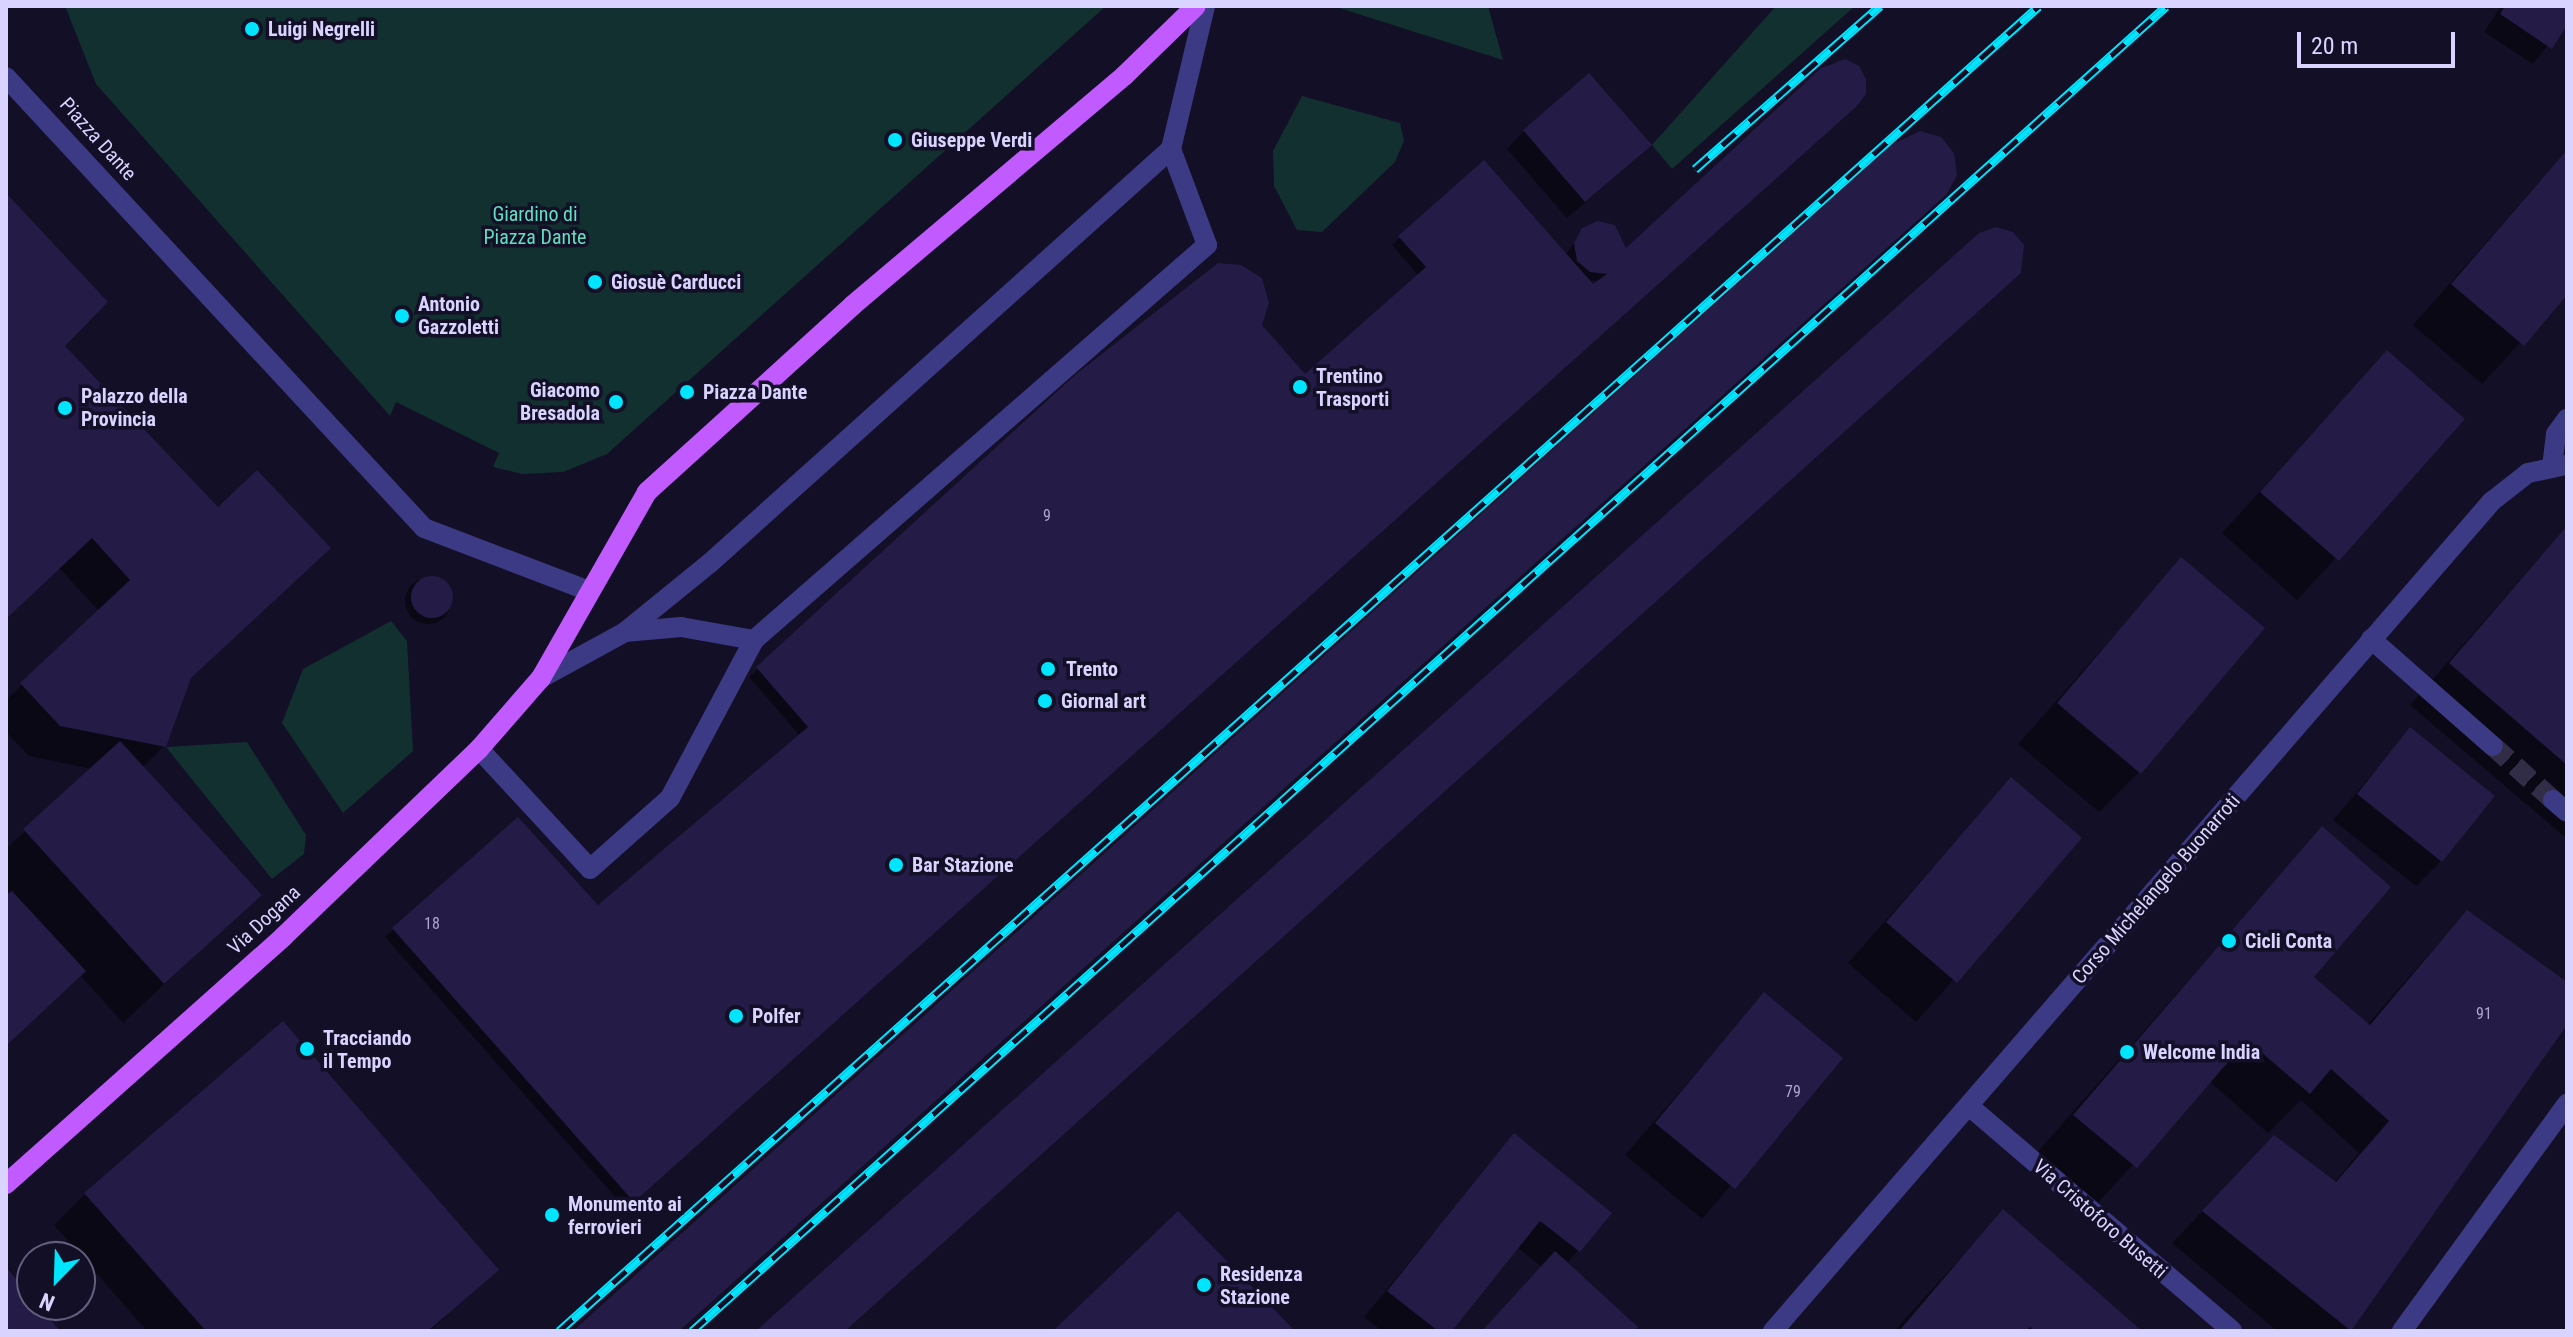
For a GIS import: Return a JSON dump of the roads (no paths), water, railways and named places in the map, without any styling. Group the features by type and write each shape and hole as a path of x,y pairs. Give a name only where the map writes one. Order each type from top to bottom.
{"main road":[{"path":"541,678 647,492 853,305 1124,76 1196,6"},
{"name":"Via Dogana","path":"6,1184 283,937 479,749 541,678"}],"street":[{"path":"479,749 590,869 670,798 754,640 1207,245 1171,149 1205,6"},
{"name":"Piazza Dante","path":"6,77 424,528 589,591"},
{"path":"541,678 625,632 722,553 1171,149"},
{"name":"Corso Michelangelo Buonarroti","path":"1773,1331 2491,502 2528,473 2560,466 2556,434 2567,419"},
{"path":"625,632 681,627 754,640"},
{"path":"2371,639 2493,746"},
{"path":"2402,1331 2567,1104"},
{"name":"Via Cristoforo Busetti","path":"1969,1106 2232,1331"}],"tunnel":[{"path":"2493,746 2553,800"}],"railway":[{"path":"1695,169 1880,6"},
{"path":"559,1331 2039,6"},
{"path":"692,1331 2166,6"}],"place":[{"name":"Luigi Negrelli","path":"252,29"},
{"name":"Giuseppe Verdi","path":"895,140"},
{"name":"Giosuè Carducci","path":"595,282"},
{"name":"Antonio Gazzoletti","path":"402,316"},
{"name":"Trentino Trasporti","path":"1300,387"},
{"name":"Piazza Dante","path":"687,392"},
{"name":"Giacomo Bresadola","path":"616,402"},
{"name":"Palazzo della Provincia","path":"65,408"},
{"name":"Trento","path":"1048,669"},
{"name":"Giornal art","path":"1045,701"},
{"name":"Bar Stazione","path":"896,865"},
{"name":"Cicli Conta","path":"2229,941"},
{"name":"Polfer","path":"736,1016"},
{"name":"Tracciando il Tempo","path":"307,1049"},
{"name":"Welcome India","path":"2127,1052"},
{"name":"Monumento ai ferrovieri","path":"552,1215"},
{"name":"Residenza Stazione","path":"1204,1285"}],"park label":[{"name":"Giardino di Piazza Dante","path":"535,226"}]}
